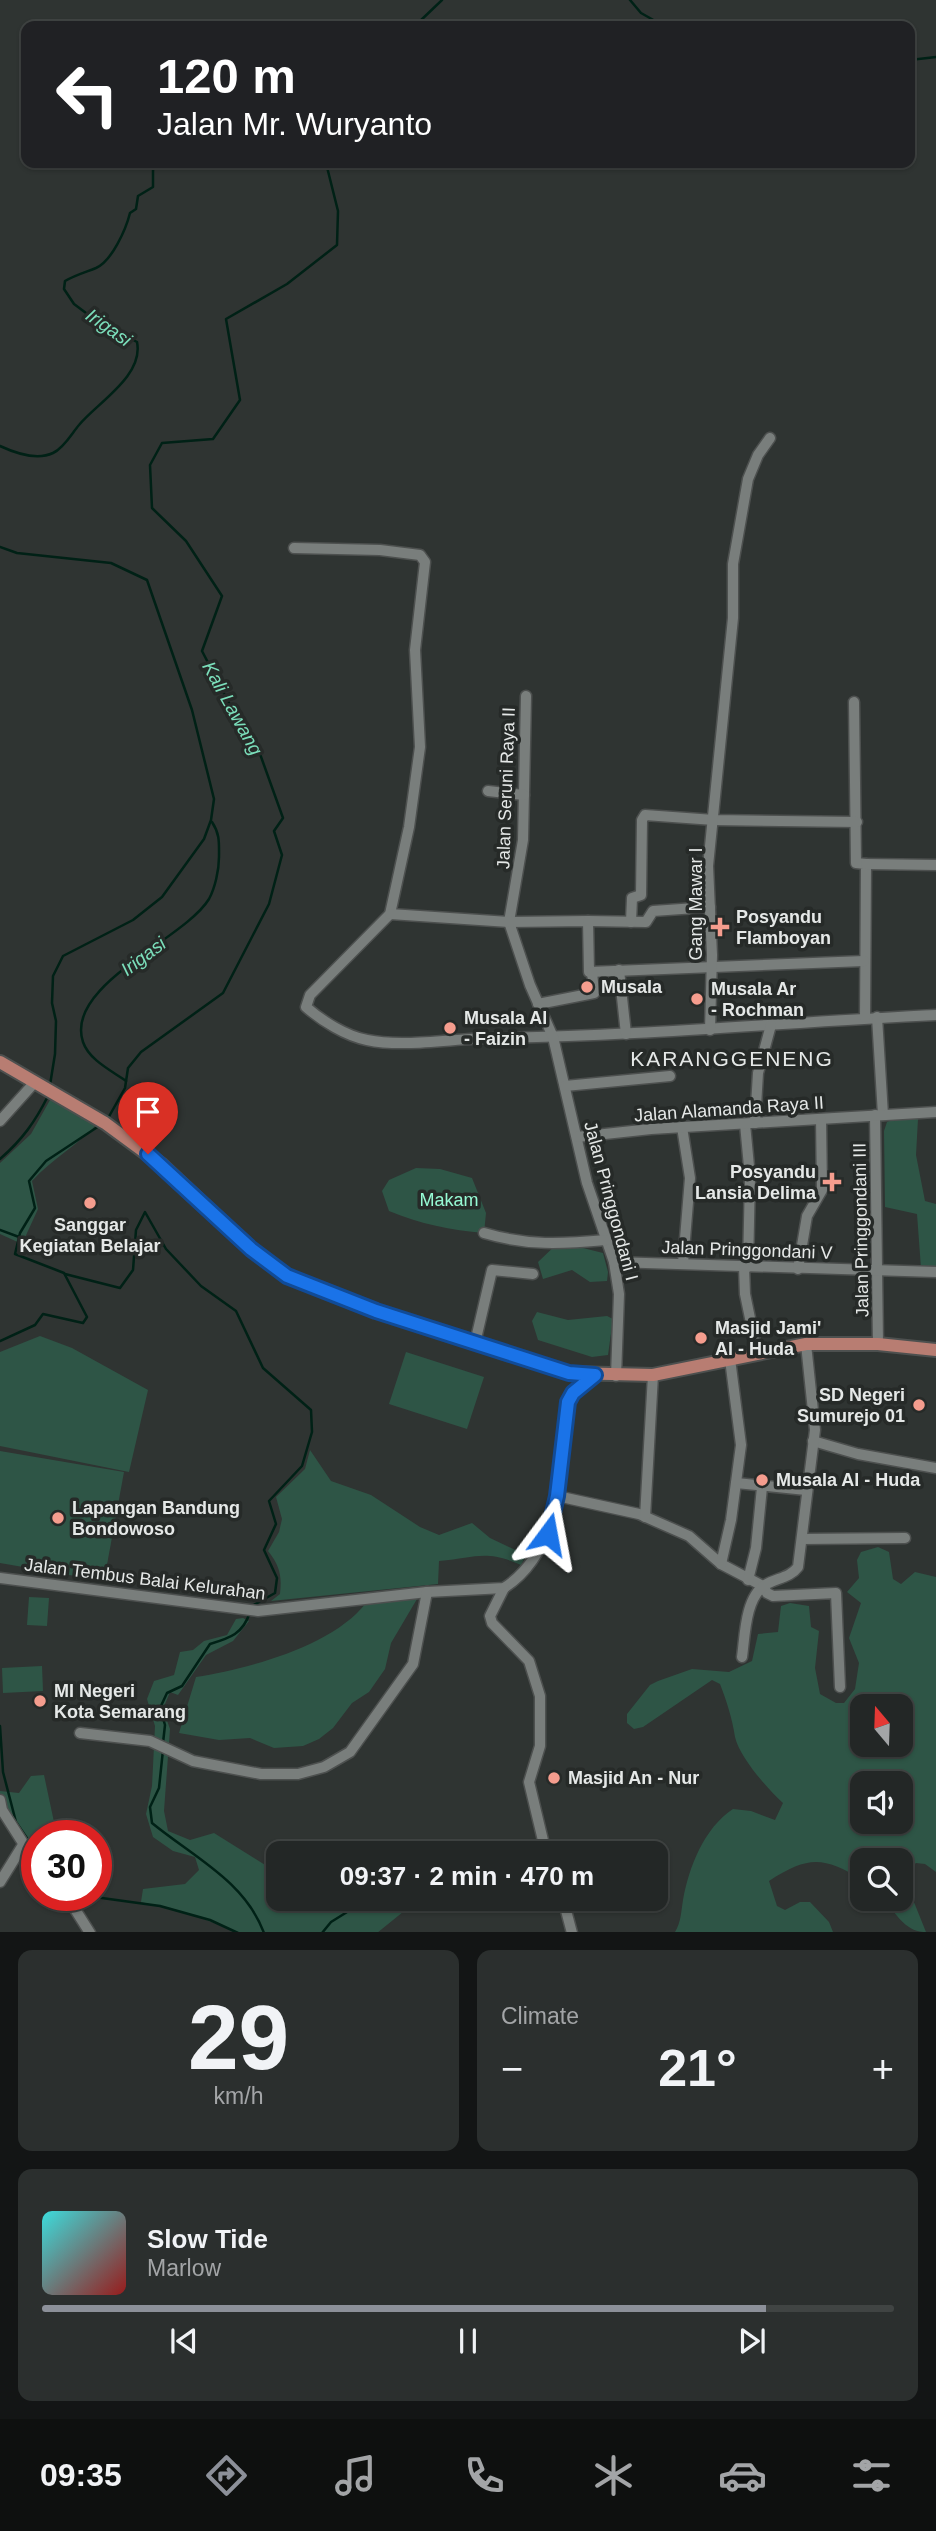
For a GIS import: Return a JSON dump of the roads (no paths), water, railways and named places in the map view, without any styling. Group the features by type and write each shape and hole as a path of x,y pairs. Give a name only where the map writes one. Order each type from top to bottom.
{"main road":[{"path":"0,1062 105,1123 162,1165 251,1249 287,1276 376,1311 569,1373 653,1375 806,1344 878,1344 936,1350"}],"street":[{"name":"Gang Mawar I","path":"710,1030 712,968 708,866 733,618 733,564 748,479 758,455 770,438"},
{"path":"294,548 380,550 424,558 415,650 420,747 409,827 390,914 306,1002 313,1013 366,1040 626,1034 936,1015"},
{"name":"Jalan Seruni Raya II","path":"509,922 521,858 526,696"},
{"path":"854,702 858,822 856,863 936,865"},
{"path":"488,791 524,795"},
{"path":"631,922 632,898 641,894 643,817 647,814 714,820 858,822"},
{"path":"865,1018 866,864"},
{"path":"390,914 509,922 631,922 649,921 653,911 710,907"},
{"path":"588,921 588,971 592,972 864,961"},
{"path":"509,922 538,1004 553,1037"},
{"path":"619,970 626,1034"},
{"path":"538,1004 594,993 592,972"},
{"name":"Jalan Pringgondani III","path":"877,1017 878,1344"},
{"path":"757,1352 746,1294 750,1123 756,1082 771,1025"},
{"name":"Jalan Pringgondani I","path":"553,1037 577,1137 614,1262 620,1294 616,1376"},
{"path":"565,1086 670,1076"},
{"path":"0,1121 35,1082"},
{"name":"Jalan Alamanda Raya II","path":"577,1137 682,1127 936,1112"},
{"path":"798,1269 807,1216 822,1190 821,1119"},
{"path":"682,1127 690,1178 683,1263"},
{"path":"484,1234 519,1243 606,1240"},
{"name":"Jalan Pringgondani V","path":"614,1262 936,1272"},
{"path":"475,1343 492,1270 533,1275"},
{"path":"742,1657 752,1600 763,1586 797,1569 815,1430 806,1344"},
{"path":"721,1564 741,1445 730,1359"},
{"path":"543,1841 529,1782 540,1746 540,1696 528,1661 492,1623 492,1609 504,1588 528,1566 548,1534 557,1496 568,1402 573,1393 595,1375"},
{"path":"645,1517 653,1375"},
{"path":"813,1441 858,1454 936,1468"},
{"path":"736,1483 806,1490"},
{"path":"748,1580 756,1548 762,1487"},
{"path":"557,1496 645,1517 689,1536 721,1564 763,1586 767,1593 773,1596 836,1593 840,1688"},
{"path":"802,1539 905,1538"},
{"name":"Jalan Tembus Balai Kelurahan","path":"0,1578 258,1611 427,1592 504,1588"},
{"path":"80,1733 150,1741 193,1761 261,1774 298,1774 343,1758 366,1731 413,1664 427,1592"},
{"path":"0,1800 21,1841"},
{"path":"0,1882 21,1848"},
{"path":"76,1911 89,1932"},
{"path":"566,1911 572,1932"}],"waterway":[{"name":"Kali Lawang","path":"420,21 442,0"},
{"name":"Kali Lawang","path":"630,0 641,13 655,21"},
{"name":"Kali Lawang","path":"915,59 936,57"},
{"name":"Irigasi","path":"0,446 33,456 57,451 117,388 133,366 137,342 90,316 74,304 64,289 65,281 96,268 113,252 130,213 136,209 138,196 153,187 154,168"},
{"name":"Kali Lawang","path":"107,1120 125,1088 128,1068 141,1052 223,993 269,904 282,855 274,831 283,818 255,740 229,703 202,651 222,596 186,541 152,508 150,465 162,443 213,439 240,400 226,319 287,284 337,245 338,211 327,168"},
{"name":"Irigasi","path":"0,547 17,553 111,563 147,580 192,710 214,799 211,820 204,839 162,897 133,920 63,956 53,976 52,1003 56,1021 50,1085"},
{"name":"Irigasi","path":"126,1081 90,1054 83,1042 82,1021 91,1001 108,983 196,915 209,899 219,862 218,839 212,822"},
{"name":"Irigasi","path":"0,1159 27,1130 48,1096"},
{"name":"Kali Lawang","path":"0,1341 35,1325 43,1314 83,1323 87,1317 64,1273 15,1254 20,1233 35,1208 29,1181 46,1161 99,1126"},
{"path":"65,1274 120,1288 133,1270 136,1230 145,1212 166,1249 201,1286 236,1311 263,1368 311,1410 312,1432 302,1466 269,1501 276,1524 264,1550 277,1578 275,1593 252,1606"},
{"name":"Irigasi","path":"0,1230 19,1237"},
{"path":"163,1743 165,1725 160,1708 167,1693 182,1686 210,1644 230,1637 240,1630 250,1612"},
{"path":"0,1726 3,1772 16,1822 21,1829"},
{"path":"163,1750 159,1788 150,1807 152,1823 231,1884 255,1915 264,1932"},
{"path":"112,1899 160,1906 210,1920 236,1932"},
{"path":"323,1932 331,1922 349,1911"}],"place":[{"name":"Posyandu Flamboyan","path":"720,927"},
{"name":"Musala","path":"587,987"},
{"name":"Musala Ar - Rochman","path":"697,999"},
{"name":"Musala Al - Faizin","path":"450,1028"},
{"name":"Posyandu Lansia Delima","path":"832,1182"},
{"name":"Sanggar Kegiatan Belajar","path":"90,1203"},
{"name":"Masjid Jami' Al - Huda","path":"701,1338"},
{"name":"SD Negeri Sumurejo 01","path":"919,1405"},
{"name":"Musala Al - Huda","path":"762,1480"},
{"name":"Lapangan Bandung Bondowoso","path":"58,1518"},
{"name":"MI Negeri Kota Semarang","path":"40,1701"},
{"name":"Masjid An - Nur","path":"554,1778"}],"district":[{"name":"KARANGGENENG","path":"732,1059"}],"park label":[{"name":"Makam","path":"449,1200"}]}
